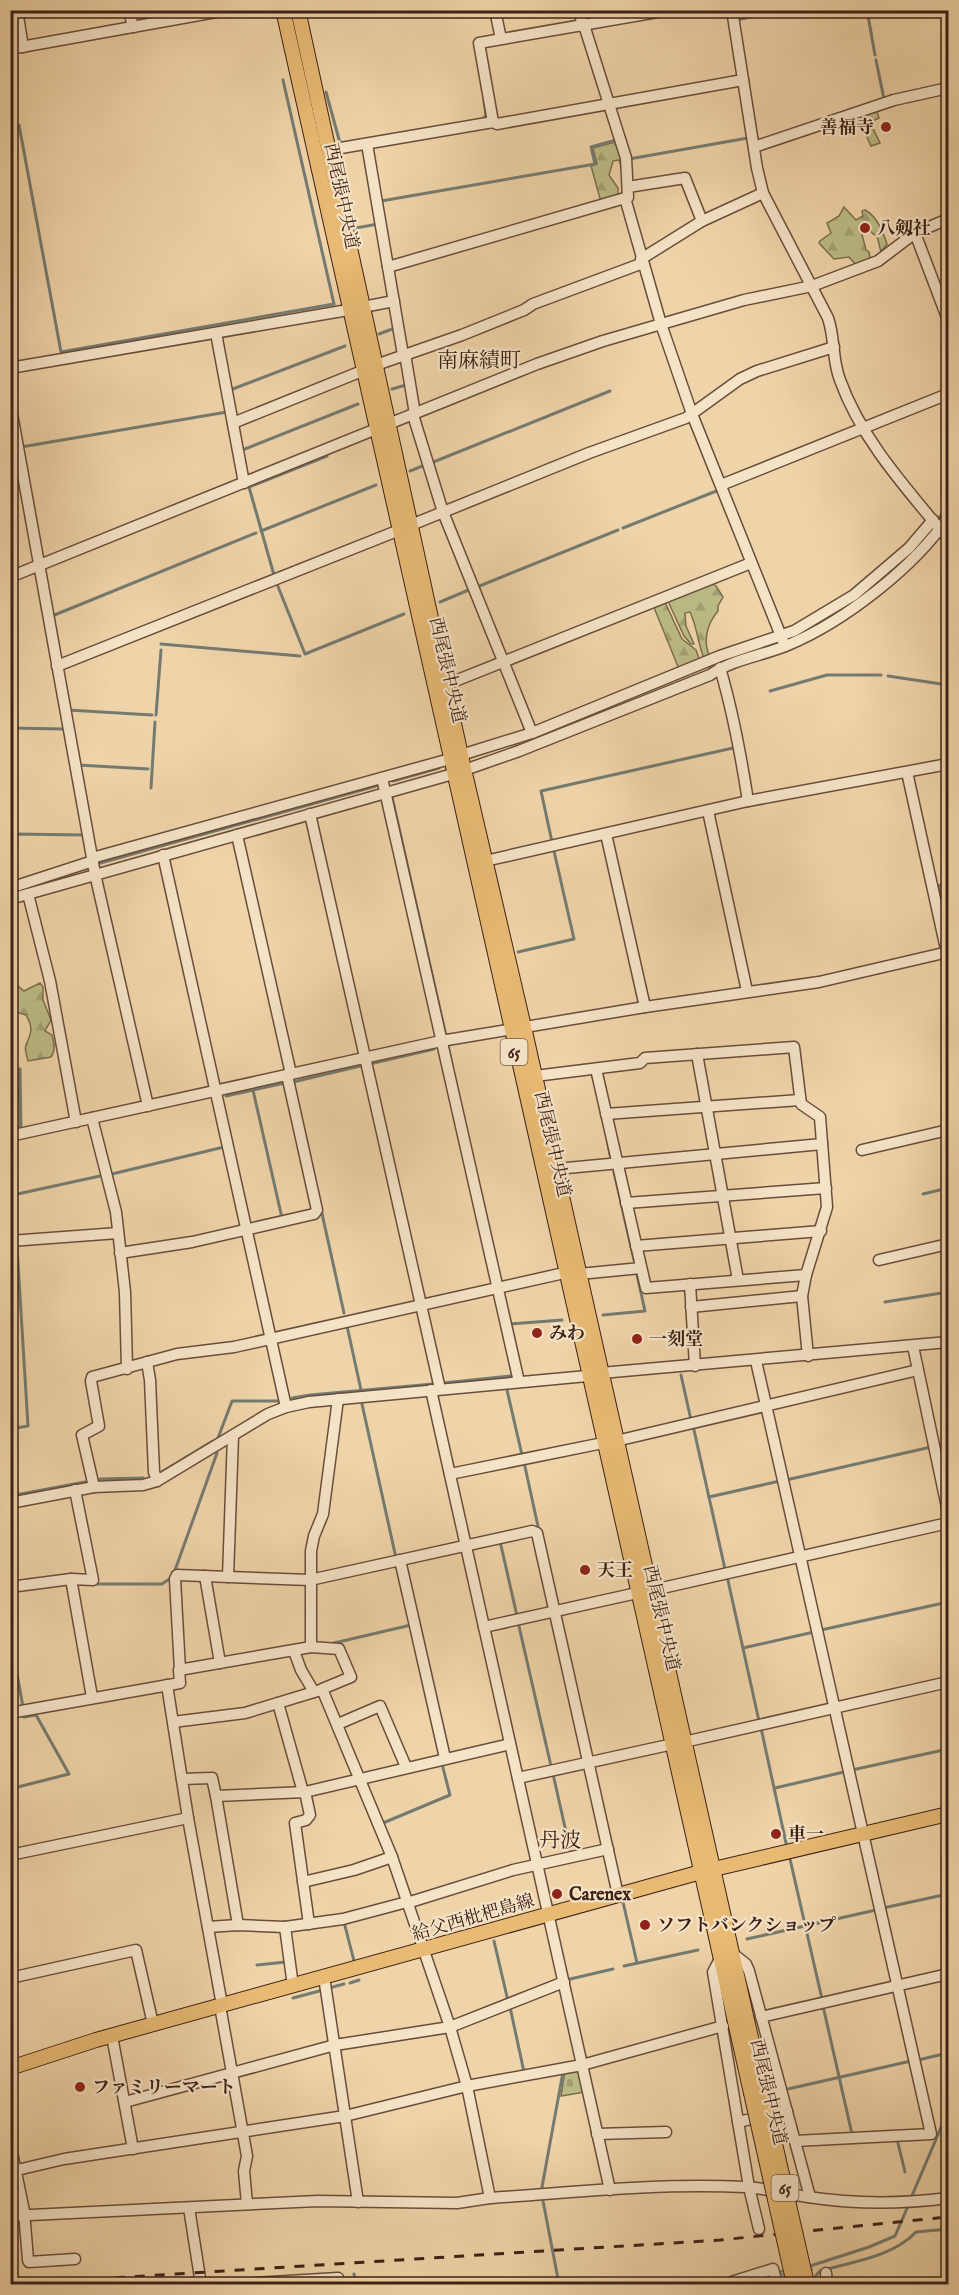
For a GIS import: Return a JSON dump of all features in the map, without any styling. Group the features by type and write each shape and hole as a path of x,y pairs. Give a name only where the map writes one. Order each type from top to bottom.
{"main road":[{"name":"西尾張中央道","path":"283,10 397,531 455,757 509,1029 564,1273 594,1375 757,2092 794,2284"},
{"name":"西尾張中央道","path":"298,10 446,685 455,757"},
{"name":"西尾張中央道","path":"458,772 485,861 524,1027 579,1274 594,1375"},
{"name":"給父西枇杷島線","path":"10,2068 153,2024 707,1870 948,1814"},
{"name":"西尾張中央道","path":"757,2092 807,2284"}],"street":[{"path":"17,10 23,47"},
{"path":"129,10 133,27"},
{"path":"10,50 227,10"},
{"path":"495,10 501,39"},
{"path":"388,267 628,197 626,158 580,10"},
{"path":"493,122 479,43 669,10"},
{"path":"732,10 763,193 828,318 833,333 834,362 862,429 948,539"},
{"path":"329,150 493,122 497,124 743,80"},
{"path":"754,147 894,100 948,88"},
{"path":"367,144 414,415 443,512 532,733"},
{"path":"628,187 685,178 702,221"},
{"path":"376,365 462,335 642,261 702,221 763,193"},
{"path":"625,198 661,324 692,414 783,641"},
{"path":"10,577 537,364 603,341 744,300 812,286 879,261 915,233 948,219"},
{"path":"915,233 948,320"},
{"path":"363,307 394,302"},
{"path":"10,368 348,310"},
{"path":"216,333 244,483"},
{"path":"411,525 692,414 740,379 757,371 834,347"},
{"path":"232,423 362,371"},
{"path":"721,485 948,394"},
{"path":"10,403 95,874 148,1106"},
{"path":"10,888 93,860 532,733 720,656 813,634 860,603 897,573 940,529 948,517"},
{"path":"10,899 458,772 519,751 710,675 720,668 783,641 794,631 854,595 890,566 933,520"},
{"path":"57,666 397,531"},
{"path":"446,685 752,563"},
{"path":"720,668 732,709 748,801"},
{"path":"485,861 748,801 948,764"},
{"path":"10,1136 441,1041 747,991 819,982 948,954 908,771"},
{"path":"382,778 519,1382"},
{"path":"708,811 747,991"},
{"path":"310,814 421,1305 450,1474 610,2190"},
{"path":"606,834 645,1007"},
{"path":"120,1252 192,1242 247,1231 314,1214 316,1210 237,835"},
{"path":"163,855 286,1407"},
{"path":"28,894 50,981 76,1122"},
{"path":"535,1076 640,1063 645,1058 794,1047 801,1104 820,1117 827,1207 806,1275 802,1296 808,1356"},
{"path":"697,1054 738,1280"},
{"path":"596,1069 646,1288 806,1275"},
{"path":"606,1114 800,1100"},
{"path":"92,1118 116,1212 125,1292 127,1369"},
{"path":"862,1150 948,1131"},
{"path":"556,1169 822,1144"},
{"path":"626,1203 826,1188"},
{"path":"636,1246 821,1231"},
{"path":"10,1241 118,1233"},
{"path":"879,1260 948,1244"},
{"path":"579,1274 641,1268"},
{"path":"94,1487 82,1435 99,1426 91,1381 93,1377 177,1354 234,1347 564,1273"},
{"path":"690,1284 695,1366"},
{"path":"691,1307 802,1296"},
{"path":"10,1503 94,1487 143,1485 157,1481 268,1414 309,1402 948,1342"},
{"path":"912,1346 948,1512"},
{"path":"756,1360 931,2134 795,2141"},
{"path":"147,1362 150,1380 154,1472 157,1481"},
{"path":"450,1474 609,1442 918,1370"},
{"path":"310,1647 311,1551 323,1514 338,1399"},
{"path":"228,1577 233,1436"},
{"path":"10,1587 71,1579 93,1580 75,1490"},
{"path":"484,1627 948,1523"},
{"path":"10,1713 180,1683 175,1579 177,1575 310,1580 532,1531 537,1533 618,1895"},
{"path":"400,1560 445,1758"},
{"path":"205,1576 220,1663"},
{"path":"71,1579 92,1697"},
{"path":"173,1722 245,1713 318,1691 351,1677 339,1648 310,1647 180,1670"},
{"path":"294,1651 301,1670 318,1691 338,1724 392,1857 450,2027 467,2086 490,2198"},
{"path":"518,1778 948,1682"},
{"path":"167,1685 247,2156 244,2171 247,2204"},
{"path":"278,1703 310,1815 306,1820 295,1823 309,1924"},
{"path":"338,1724 380,1706 406,1767"},
{"path":"216,1796 304,1792 510,1744"},
{"path":"182,1779 212,1778 238,1926"},
{"path":"10,1855 188,1818"},
{"path":"208,1928 285,1927 343,1919 407,1903 537,1864 608,1849"},
{"path":"303,1882 354,1870 392,1857"},
{"path":"285,1927 293,1986"},
{"path":"10,1978 136,1950 153,2024"},
{"path":"759,2229 749,2187 713,1972 726,1955 746,1964 810,2197"},
{"path":"761,2017 948,1974"},
{"path":"324,1977 358,2202"},
{"path":"125,2102 335,2045 450,2027 564,1982"},
{"path":"18,2170 64,2159 345,2116 467,2086 582,2065 723,2026"},
{"path":"112,2036 134,2149"},
{"path":"738,2122 787,2111"},
{"path":"597,2134 666,2132"},
{"path":"10,2143 18,2170 29,2262 75,2259"},
{"path":"10,2216 318,2201 457,2203 490,2198 705,2185 749,2187 851,2202 917,2202 948,2198"},
{"path":"189,2208 201,2284"},
{"path":"725,2284 773,2269 776,2280"},
{"path":"240,2284 313,2282 338,2278 339,2284"},
{"path":"597,2284 606,2284"}],"green space":[{"path":"876,108 879,118 870,122 880,143 871,146 857,115"},
{"path":"619,141 624,166 621,166 619,160 613,161 609,175 618,188 618,197 601,202 591,166 597,164 593,148"},
{"path":"844,207 856,220 863,216 862,211 865,210 873,216 887,244 881,252 877,236 872,233 867,223 860,227 870,257 856,265 849,257 834,259 819,243 831,233 827,223 839,216"},
{"path":"710,582 716,586 723,597 709,627 706,644 709,655 704,659 690,612 685,613 686,626 694,644 691,644 684,636 667,599"},
{"path":"664,600 682,639 696,650 700,661 679,669 653,605"},
{"path":"11,980 24,991 40,983 43,987 43,1000 51,1020 45,1031 52,1035 54,1044 51,1057 28,1061 25,1047 31,1027 26,1015 19,1013 14,1015 11,1024"},
{"path":"18,1070 20,1127 11,1129 11,1072"},
{"path":"579,2068 585,2092 561,2096 565,2071"}],"water":[{"path":"809,2262 812,2270 765,2284 740,2284"}],"waterway":[{"path":"136,10 137,14"},
{"path":"671,13 687,10"},
{"path":"737,20 781,10"},
{"path":"867,10 875,55"},
{"path":"10,41 15,41"},
{"path":"876,60 884,99"},
{"path":"10,127 19,125 61,352 334,304 283,80"},
{"path":"326,92 340,143"},
{"path":"483,119 486,115 484,101"},
{"path":"629,160 748,138 747,135"},
{"path":"381,201 595,164 591,147 616,140"},
{"path":"356,228 378,224"},
{"path":"940,291 948,288"},
{"path":"379,334 395,328"},
{"path":"230,390 345,346"},
{"path":"10,385 13,401"},
{"path":"392,389 406,385"},
{"path":"431,463 610,391"},
{"path":"240,451 358,404"},
{"path":"21,447 227,412"},
{"path":"274,575 249,487 327,456"},
{"path":"410,471 425,465"},
{"path":"261,531 376,485"},
{"path":"623,528 719,490"},
{"path":"938,519 948,507"},
{"path":"477,587 618,530"},
{"path":"52,616 256,533"},
{"path":"277,584 305,654 404,614"},
{"path":"440,602 471,589"},
{"path":"811,628 851,603"},
{"path":"744,653 779,642"},
{"path":"161,644 300,656"},
{"path":"156,715 161,650"},
{"path":"770,691 827,675 881,675"},
{"path":"888,676 948,685"},
{"path":"68,710 152,715"},
{"path":"151,788 155,722"},
{"path":"10,728 64,729"},
{"path":"552,842 541,791 733,748"},
{"path":"78,765 148,769"},
{"path":"393,781 439,768"},
{"path":"948,768 948,780"},
{"path":"97,864 376,786"},
{"path":"392,797 445,1032"},
{"path":"10,858 15,858 15,834 84,835"},
{"path":"518,952 574,939 554,851"},
{"path":"13,893 64,876"},
{"path":"942,907 938,886 948,884"},
{"path":"448,1046 452,1065"},
{"path":"374,1063 434,1049"},
{"path":"293,1082 360,1066"},
{"path":"10,1071 20,1069 21,1129"},
{"path":"226,1096 285,1083"},
{"path":"253,1090 282,1218 284,1217"},
{"path":"608,1144 610,1155"},
{"path":"112,1174 224,1147"},
{"path":"614,1172 634,1260"},
{"path":"16,1236 13,1195 100,1176"},
{"path":"923,1194 948,1188"},
{"path":"321,1209 344,1313"},
{"path":"10,1429 28,1426 17,1247"},
{"path":"603,1315 645,1311 637,1275"},
{"path":"885,1302 948,1292"},
{"path":"510,1324 562,1320"},
{"path":"347,1326 361,1390"},
{"path":"681,1375 691,1420"},
{"path":"443,1383 511,1376"},
{"path":"292,1398 433,1384"},
{"path":"507,1390 522,1455"},
{"path":"218,1438 232,1401 279,1401"},
{"path":"362,1404 396,1558"},
{"path":"694,1430 725,1569"},
{"path":"160,1473 213,1441"},
{"path":"939,1446 948,1443"},
{"path":"786,1480 931,1447"},
{"path":"174,1573 217,1453"},
{"path":"10,1455 18,1495"},
{"path":"524,1462 539,1531"},
{"path":"100,1479 143,1478"},
{"path":"709,1497 780,1481"},
{"path":"10,1496 85,1482"},
{"path":"500,1541 517,1616"},
{"path":"727,1576 759,1721"},
{"path":"93,1584 162,1584 171,1578"},
{"path":"821,1630 948,1602"},
{"path":"518,1622 551,1766"},
{"path":"334,1643 411,1625"},
{"path":"743,1648 814,1632"},
{"path":"10,1635 23,1707"},
{"path":"10,1789 69,1774 36,1715 24,1717 24,1715"},
{"path":"761,1728 786,1843"},
{"path":"852,1770 948,1749"},
{"path":"384,1825 383,1823 450,1795 442,1764"},
{"path":"775,1788 844,1772"},
{"path":"553,1774 571,1854"},
{"path":"790,1859 822,1999"},
{"path":"883,1908 948,1894"},
{"path":"623,1902 637,1963"},
{"path":"747,1939 876,1910"},
{"path":"344,1922 354,1961"},
{"path":"494,1941 508,2001"},
{"path":"624,1966 698,1950"},
{"path":"257,1965 286,1962 287,1964"},
{"path":"566,1980 613,1969"},
{"path":"350,1983 359,1980"},
{"path":"329,1988 344,1984"},
{"path":"293,1998 323,1990"},
{"path":"823,2006 852,2134 854,2134"},
{"path":"510,2007 524,2072"},
{"path":"918,2060 948,2053"},
{"path":"788,2089 911,2061"},
{"path":"542,2187 563,2072"},
{"path":"911,2198 948,2111"},
{"path":"897,2139 905,2172"},
{"path":"543,2201 559,2284"},
{"path":"807,2267 895,2236 909,2204"},
{"path":"814,2278 820,2271 884,2253 916,2232 948,2229"},
{"path":"354,2274 356,2284"}],"railway":[{"path":"15,2284 720,2240 948,2217"}],"place":[{"name":"善福寺","path":"886,127"},
{"name":"八剱社","path":"865,228"},
{"name":"みわ","path":"537,1333"},
{"name":"一刻堂","path":"637,1339"},
{"name":"天王","path":"585,1570"},
{"name":"車一","path":"776,1834"},
{"name":"Carenex","path":"557,1894"},
{"name":"ソフトバンクショップ","path":"645,1925"},
{"name":"ファミリーマート","path":"80,2087"}],"district":[{"name":"南麻績町","path":"479,360"},
{"name":"丹波","path":"560,1840"}]}
